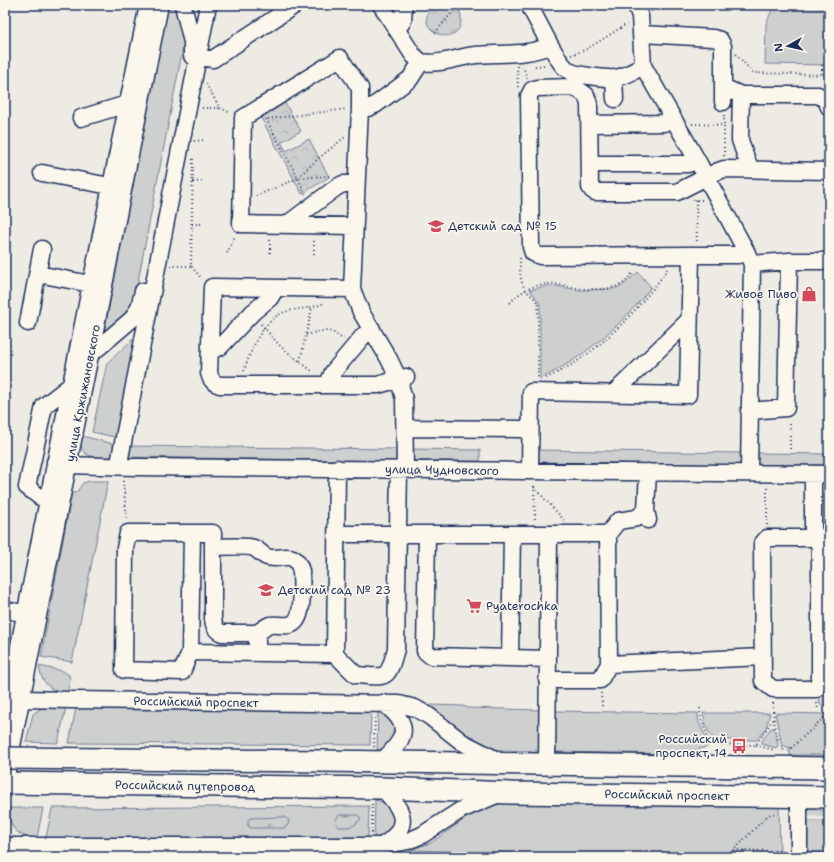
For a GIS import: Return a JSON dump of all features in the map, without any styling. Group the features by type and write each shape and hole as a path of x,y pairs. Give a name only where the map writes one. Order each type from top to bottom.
{"main road":[{"name":"Российский проспект","path":"372,756 504,764 829,768"},
{"path":"5,758 322,761 372,756"},
{"name":"Российский путепровод","path":"5,782 322,788 373,793"},
{"name":"Российский проспект","path":"373,793 504,792 829,797"}],"street":[{"name":"улица Кржижановского","path":"117,188 127,104 148,5"},
{"name":"улица Кржижановского","path":"62,464 71,385 98,285 117,188 160,5"},
{"path":"120,458 188,108 195,60 183,5"},
{"path":"91,354 132,319 139,308 208,5"},
{"path":"195,60 213,60 295,5"},
{"path":"381,5 413,55 421,62 432,64 475,55 539,50 550,45"},
{"path":"397,30 403,21 404,5"},
{"path":"529,5 550,45 561,62 581,82 586,95 589,104 590,124 590,188 595,192 677,192 724,169 829,171"},
{"path":"641,9 640,16 643,66 697,160 749,257 749,473"},
{"path":"642,34 713,38 720,40 723,46 723,94 818,96 826,100 829,107"},
{"path":"190,652 335,654 356,675 379,677 386,675 390,670 396,649 397,535 405,428 404,398 402,379 361,312 352,289 360,88 340,58 243,118 242,224 354,226"},
{"path":"360,108 368,108 375,105 410,79 421,62"},
{"path":"643,66 614,78 581,82 572,87 537,88 532,90 529,96 531,247 534,253 540,256 738,255 789,261 829,261"},
{"path":"614,78 615,99"},
{"path":"741,95 740,140 750,169"},
{"path":"80,118 127,104"},
{"path":"590,124 675,122"},
{"path":"591,164 688,164 697,160"},
{"path":"42,173 117,188"},
{"path":"286,225 337,187 343,184 356,184"},
{"path":"28,323 42,249"},
{"path":"532,476 530,388 614,394 688,395 689,320 694,255"},
{"path":"749,411 786,408 789,261"},
{"path":"38,274 98,285"},
{"name":"улица Кржижановского","path":"5,782 15,698 54,502 62,464 91,354 98,285"},
{"path":"352,289 212,287 209,373 211,379 220,385 378,386 402,379"},
{"path":"210,349 220,347 270,298 274,288"},
{"path":"614,394 689,320"},
{"path":"330,385 330,379 333,372 364,335 372,329"},
{"path":"54,502 40,497 27,487 44,406 71,385"},
{"path":"405,428 521,430"},
{"name":"улица Чудновского","path":"62,464 136,467 402,469 532,476 648,472 829,474"},
{"path":"335,654 337,468"},
{"path":"548,680 600,680 609,664 608,534 618,520 637,518 647,515 648,472"},
{"path":"813,474 813,529 823,538"},
{"path":"192,533 190,652 182,672 124,670 125,548 128,533 192,533 213,533 213,547 213,619 214,626 217,631 222,633 257,633 269,625 289,626 294,624 298,619 301,612 301,571 296,560 289,557 267,557 253,548 213,547"},
{"path":"336,534 608,534"},
{"path":"542,534 548,658 547,764"},
{"path":"427,535 425,651 431,656 548,658"},
{"path":"510,658 512,535"},
{"path":"767,538 823,538 820,547 820,678 816,689 773,689 764,682 762,544 767,538"},
{"path":"5,610 32,615"},
{"path":"257,633 257,653"},
{"path":"609,664 763,657"},
{"name":"улица Кржижановского","path":"5,716 15,698"},
{"name":"Российский проспект","path":"15,698 379,708 399,704 415,708 429,716 462,742 504,764"},
{"path":"372,756 395,750 400,743 403,733 402,724 398,716 379,708"},
{"name":"Российский проспект","path":"5,846 150,851 408,841 422,835 461,810 504,792"},
{"path":"373,793 392,798 399,807 402,816 402,826 398,834 392,840 377,842"},
{"path":"794,854 799,796"}],"path":[{"path":"444,5 460,11"},
{"path":"641,9 663,5"},
{"path":"435,33 455,8"},
{"path":"518,66 561,62 629,23"},
{"path":"723,46 727,46 739,56 753,73 829,75"},
{"path":"195,60 220,108"},
{"path":"822,65 822,74"},
{"path":"723,94 724,169"},
{"path":"188,108 220,108 243,118"},
{"path":"262,120 360,108"},
{"path":"266,119 305,192"},
{"path":"675,122 724,125"},
{"path":"298,178 319,158 359,125"},
{"path":"193,148 193,141 205,140"},
{"path":"193,154 191,266 206,285 212,287"},
{"path":"242,201 298,178 328,176"},
{"path":"192,182 205,181"},
{"path":"694,255 696,200"},
{"path":"192,224 204,224"},
{"path":"227,253 242,224"},
{"path":"520,271 522,284 536,299 538,304 538,382 577,361 626,321 667,270 667,255"},
{"path":"157,267 191,266"},
{"path":"510,303 526,290 535,286 557,284 590,289 612,287 621,285 632,274"},
{"path":"239,385 250,351 264,328 273,318 289,310 312,308 328,301"},
{"path":"300,362 312,308"},
{"path":"254,312 264,328 281,347 330,385"},
{"path":"306,335 314,332 328,331 333,332 341,338 348,336"},
{"path":"786,408 790,416 790,450"},
{"path":"767,473 767,538"},
{"path":"532,476 542,534"},
{"path":"123,481 128,533"},
{"path":"534,487 577,534"},
{"path":"372,756 379,708"},
{"path":"700,708 700,717 712,744 756,744 786,754"},
{"path":"773,709 773,719 780,744 786,754"},
{"path":"786,754 802,739 805,734 829,713"},
{"path":"756,744 773,719"},
{"path":"373,793 377,842"},
{"path":"727,857 768,815 780,812"},
{"path":"734,850 794,854 829,853"},
{"path":"407,856 508,857"}],"green space":[{"path":"168,5 177,5 185,37 133,307 104,333"},
{"path":"435,5 454,5 460,12 461,21 458,30 451,35 444,36 436,33 430,28 427,21 428,13"},
{"path":"774,5 829,5 829,65 765,64 766,24"},
{"path":"285,103 301,131 281,142 286,151 309,139 329,177 302,194 261,118"},
{"path":"638,272 651,287 640,301 615,327 587,351 556,371 540,379 540,304 530,290 546,286 557,286 579,290 612,289 622,286"},
{"path":"141,332 119,438 92,432 107,363"},
{"path":"82,436 118,445 116,457 96,457 86,454 82,450"},
{"path":"125,446 400,449 400,461 123,457"},
{"path":"410,449 480,450 480,461 410,461"},
{"path":"535,450 745,453 744,465 538,462"},
{"path":"755,453 829,454 829,465 755,465"},
{"path":"90,481 108,481 72,662 41,657 72,492 76,493 83,483"},
{"path":"829,485 829,524 819,525 821,499 825,489"},
{"path":"824,540 829,540 829,706 820,705 819,690"},
{"path":"39,666 63,671 69,675 70,681 67,694 56,691 48,686 42,677"},
{"path":"431,705 463,706 468,708 540,710 539,751 499,750 478,744 462,736 427,708"},
{"path":"48,707 66,707 58,743 26,742 33,714 40,709"},
{"path":"76,708 371,712 370,745 69,743"},
{"path":"378,711 387,714 396,728 390,742 385,747 377,750"},
{"path":"551,711 698,713 700,724 709,741 707,747 680,754 555,752"},
{"path":"703,713 770,713 766,728 757,740 714,740 707,729"},
{"path":"775,713 829,714 829,755 790,755 790,748 782,745"},
{"path":"771,728 774,728 778,745 776,748 762,744 762,741"},
{"path":"375,800 389,806 395,820 388,832 374,839"},
{"path":"507,801 779,806 780,857 715,857 713,855 702,857 516,857 511,853 409,850 431,843 473,813"},
{"path":"369,806 368,839 46,838 52,808"},
{"path":"801,806 828,812 825,816 802,815"},
{"path":"10,808 43,808 37,838 24,836 15,830 12,826"},
{"path":"339,815 357,815 361,818 352,826 339,827 335,821"},
{"path":"284,817 289,820 288,825 284,828 251,828 248,826 248,820 251,818"},
{"path":"804,821 829,821 829,857 804,857"}],"place":[{"name":"Детский сад № 15","path":"436,226"},
{"name":"Живое Пиво","path":"809,294"},
{"name":"Детский сад № 23","path":"266,590"},
{"name":"Pyaterochka","path":"474,606"},
{"name":"Российский проспект, 14","path":"739,746"}]}
